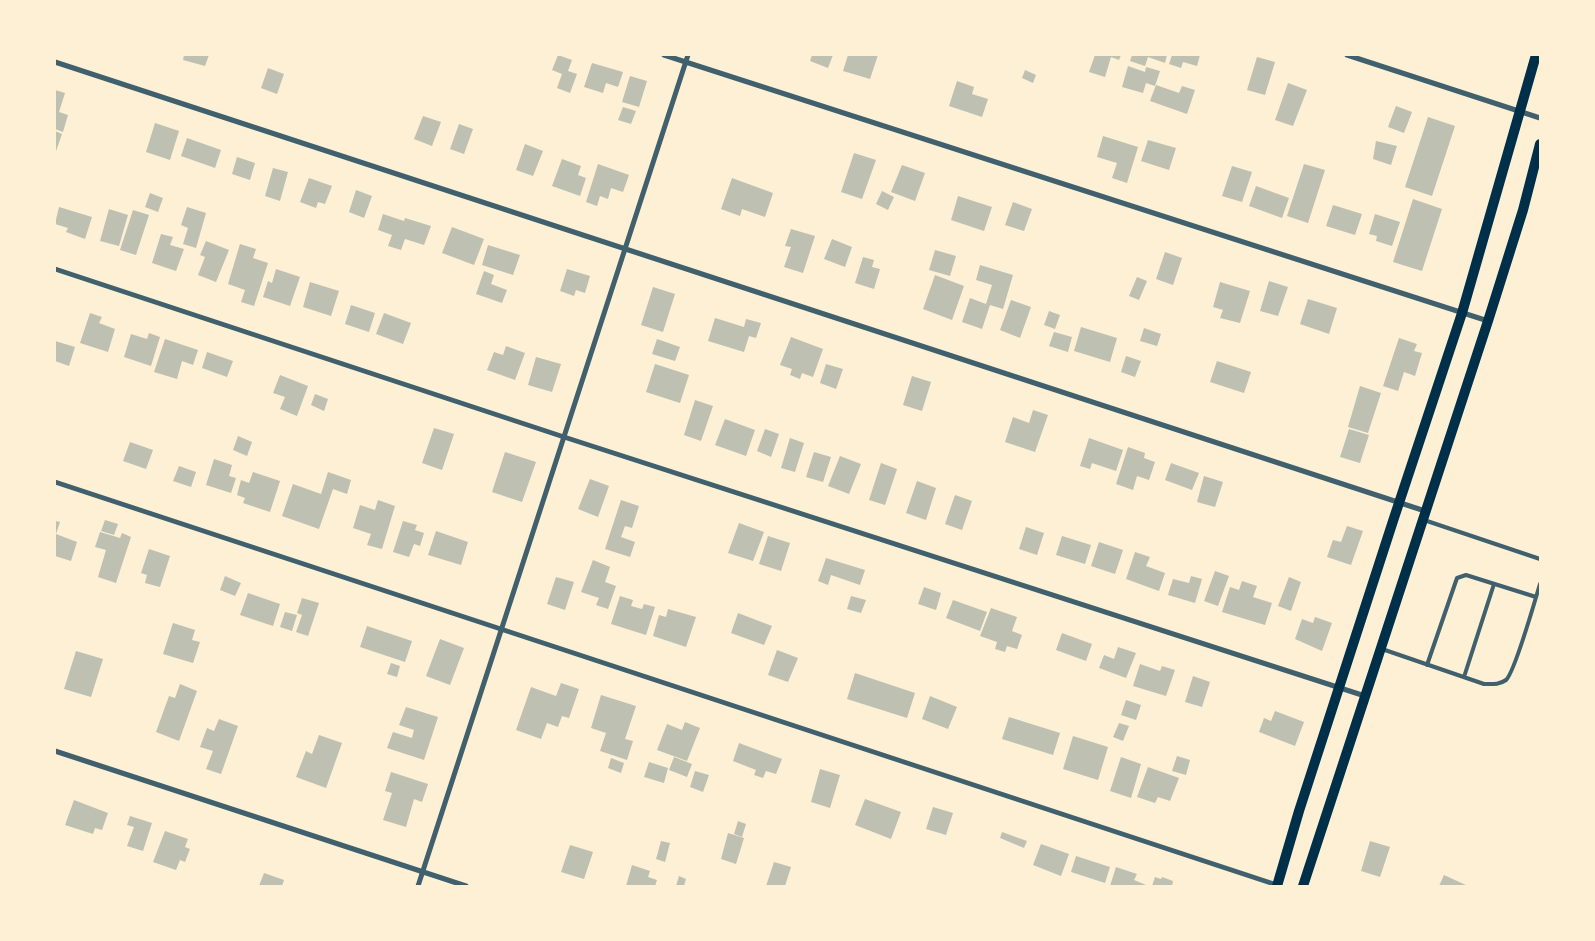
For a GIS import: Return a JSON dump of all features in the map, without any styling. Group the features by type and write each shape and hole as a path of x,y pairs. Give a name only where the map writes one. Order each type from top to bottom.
{"main road":[{"path":"1278,886 1399,503 1462,313 1536,55"},
{"path":"1303,886 1488,321 1523,210 1540,144"}],"street":[{"path":"664,55 1488,321"},
{"path":"418,886 688,55"},
{"path":"1348,55 1540,118"},
{"path":"55,62 1399,503 1424,515"},
{"path":"55,269 564,437 1364,696"},
{"path":"55,482 502,628 1278,886"},
{"path":"55,751 466,886"}],"lane":[{"path":"1424,515 1540,559"},
{"path":"1427,665 1457,578 1466,575 1536,597"},
{"path":"1464,677 1494,584"},
{"path":"1380,649 1484,684 1498,684 1507,679 1516,660 1540,584"}],"building":[{"path":"184,55 209,55 205,66 183,60"},
{"path":"558,55 572,60 568,71 577,74 570,93 557,88 562,74 552,70"},
{"path":"812,55 833,55 828,68 810,61"},
{"path":"848,55 878,55 870,79 843,71"},
{"path":"1095,55 1121,55 1119,60 1111,57 1105,77 1089,72"},
{"path":"1132,55 1167,55 1165,63 1148,57 1145,66 1130,61"},
{"path":"1172,55 1200,55 1197,66 1183,62 1181,68 1169,64"},
{"path":"1257,57 1275,62 1265,95 1247,90"},
{"path":"592,63 623,72 618,87 606,83 603,93 584,87"},
{"path":"1128,66 1145,72 1146,67 1160,71 1155,86 1146,83 1143,93 1122,87"},
{"path":"268,68 284,74 277,94 261,88"},
{"path":"1025,70 1036,75 1033,83 1022,78"},
{"path":"630,76 647,81 639,107 622,102"},
{"path":"957,81 974,87 972,94 988,99 982,117 949,106"},
{"path":"1288,83 1307,90 1293,126 1275,120"},
{"path":"1156,85 1179,93 1182,86 1195,90 1187,114 1150,101"},
{"path":"55,90 65,93 59,112 68,115 63,132 55,129"},
{"path":"1396,106 1412,112 1404,133 1388,127"},
{"path":"623,107 636,111 631,124 618,120"},
{"path":"423,116 441,122 432,146 414,139"},
{"path":"1428,117 1455,126 1432,196 1405,187"},
{"path":"155,123 179,131 170,160 146,152"},
{"path":"459,124 473,129 464,154 450,149"},
{"path":"55,131 62,134 55,154"},
{"path":"1103,136 1138,147 1127,183 1112,178 1117,163 1097,157"},
{"path":"187,138 221,150 215,168 181,156"},
{"path":"1148,140 1176,148 1169,170 1141,161"},
{"path":"1376,141 1397,146 1391,165 1373,159"},
{"path":"525,144 543,151 533,176 516,170"},
{"path":"854,153 876,160 862,199 841,192"},
{"path":"237,157 255,163 250,180 232,174"},
{"path":"562,159 581,166 578,175 586,178 580,196 552,186"},
{"path":"598,164 629,175 623,192 611,188 608,199 600,196 597,206 586,202"},
{"path":"1304,164 1325,170 1308,223 1287,216"},
{"path":"902,165 925,173 915,201 891,192"},
{"path":"1232,166 1252,172 1242,202 1222,196"},
{"path":"273,168 288,172 280,201 265,196"},
{"path":"309,178 332,186 325,204 318,202 316,208 300,202"},
{"path":"732,178 773,193 765,217 742,209 740,216 721,209"},
{"path":"1256,186 1289,198 1282,218 1249,206"},
{"path":"356,190 372,196 364,218 349,212"},
{"path":"882,191 894,197 888,210 876,204"},
{"path":"150,193 163,198 158,212 145,207"},
{"path":"958,196 992,207 984,231 951,220"},
{"path":"1413,199 1442,209 1422,271 1393,262"},
{"path":"1013,202 1032,209 1024,231 1005,225"},
{"path":"1333,205 1362,214 1355,235 1326,226"},
{"path":"59,207 92,217 85,239 66,232 68,228 55,224"},
{"path":"187,207 206,213 196,248 183,244 188,228 181,225"},
{"path":"109,209 128,215 119,246 100,241"},
{"path":"133,210 149,215 136,255 120,250"},
{"path":"383,214 404,221 405,218 431,226 424,245 405,239 401,250 388,246 392,235 378,230"},
{"path":"1375,214 1400,222 1392,246 1376,241 1377,236 1369,234"},
{"path":"452,227 484,239 474,265 442,253"},
{"path":"791,229 815,236 803,273 784,267 791,247 785,246"},
{"path":"161,234 173,237 170,245 184,249 176,271 152,263"},
{"path":"832,239 852,247 845,267 824,259"},
{"path":"206,241 229,250 216,282 198,275 205,257 200,255"},
{"path":"240,244 256,249 253,258 268,263 254,306 241,302 245,290 228,284"},
{"path":"488,245 520,255 513,275 482,265"},
{"path":"935,250 956,256 950,276 929,270"},
{"path":"1165,252 1182,258 1173,285 1156,279"},
{"path":"863,257 874,260 872,267 880,269 874,289 855,283"},
{"path":"980,265 1013,275 1003,309 990,305 982,329 962,322 970,298 986,304 992,285 976,280"},
{"path":"276,269 300,277 290,306 263,297 268,281 272,283"},
{"path":"567,269 590,276 585,293 576,290 574,296 560,291"},
{"path":"484,271 494,275 491,284 507,290 502,303 476,294"},
{"path":"935,275 964,286 952,320 923,309"},
{"path":"1137,277 1147,281 1139,300 1129,296"},
{"path":"1269,281 1288,287 1278,316 1260,311"},
{"path":"310,282 339,291 331,316 303,307"},
{"path":"1220,282 1250,291 1240,323 1220,318 1223,310 1213,307"},
{"path":"653,287 675,294 663,332 641,325"},
{"path":"1308,299 1337,308 1329,334 1300,324"},
{"path":"1011,300 1031,307 1020,338 1000,330"},
{"path":"351,305 375,313 369,332 345,324"},
{"path":"1049,311 1060,315 1055,329 1044,325"},
{"path":"90,313 102,317 99,323 115,329 108,352 80,343"},
{"path":"384,313 411,323 403,344 376,334"},
{"path":"715,318 744,327 746,319 761,323 756,338 749,336 744,352 708,341"},
{"path":"1081,327 1117,338 1110,362 1074,351"},
{"path":"1144,328 1161,334 1157,346 1140,341"},
{"path":"1054,332 1072,337 1068,352 1049,346"},
{"path":"149,333 160,337 151,366 124,357 131,334 147,339"},
{"path":"791,337 823,349 813,377 802,373 800,379 790,375 792,369 780,365"},
{"path":"1399,338 1417,344 1414,351 1422,353 1415,376 1404,372 1398,391 1383,386"},
{"path":"165,339 198,350 193,365 182,361 177,379 154,372"},
{"path":"657,339 680,347 675,361 652,354"},
{"path":"55,341 75,347 69,366 55,361"},
{"path":"506,346 525,353 515,380 487,370 494,352 503,355"},
{"path":"207,352 233,361 227,377 202,368"},
{"path":"1126,356 1141,361 1135,377 1121,372"},
{"path":"536,357 561,364 552,392 528,385"},
{"path":"1217,361 1251,372 1244,393 1210,382"},
{"path":"655,364 689,375 680,403 646,392"},
{"path":"826,364 843,369 836,389 820,383"},
{"path":"280,375 308,386 297,416 280,409 285,397 273,393"},
{"path":"912,376 931,382 922,411 903,405"},
{"path":"1360,386 1381,393 1368,433 1348,427"},
{"path":"315,394 328,399 324,411 311,405"},
{"path":"695,400 713,406 701,441 684,435"},
{"path":"1033,410 1048,415 1035,452 1005,442 1013,417 1029,423"},
{"path":"725,419 755,430 746,456 715,445"},
{"path":"434,428 454,434 442,470 422,463"},
{"path":"765,429 779,434 771,457 757,451"},
{"path":"1349,429 1369,435 1360,463 1340,457"},
{"path":"238,436 252,442 247,456 233,450"},
{"path":"790,438 804,443 795,472 781,468"},
{"path":"1089,438 1123,450 1116,471 1092,463 1090,469 1080,466"},
{"path":"130,442 153,450 146,469 123,461"},
{"path":"1128,447 1145,453 1144,458 1155,462 1149,480 1137,476 1133,490 1116,484"},
{"path":"505,452 536,462 522,502 492,492"},
{"path":"814,452 831,457 823,482 806,477"},
{"path":"840,456 861,464 849,494 828,486"},
{"path":"214,459 232,465 229,476 236,478 231,493 206,485"},
{"path":"881,463 897,469 885,505 869,500"},
{"path":"1171,463 1199,473 1192,490 1165,480"},
{"path":"179,466 196,472 191,487 173,481"},
{"path":"253,472 280,481 270,512 243,503 245,498 237,495 241,480 249,483"},
{"path":"328,472 351,480 347,494 333,489 319,529 282,516 293,484 321,494"},
{"path":"1204,476 1223,482 1215,507 1197,502"},
{"path":"590,479 609,486 598,517 578,509"},
{"path":"917,481 936,488 926,520 906,513"},
{"path":"955,495 972,501 962,530 945,524"},
{"path":"378,500 395,506 382,549 367,545 371,534 353,528 360,505 375,510"},
{"path":"621,500 639,506 632,528 625,526 621,537 635,542 630,557 605,549"},
{"path":"105,520 118,524 114,535 101,531"},
{"path":"55,521 60,522 56,534 77,542 71,561 55,556"},
{"path":"403,521 417,525 415,530 424,533 420,546 414,544 409,557 393,552"},
{"path":"739,523 764,532 753,561 728,553"},
{"path":"1347,526 1363,531 1351,565 1327,557 1333,540 1341,542"},
{"path":"1026,527 1044,533 1037,555 1019,549"},
{"path":"436,531 468,542 461,565 428,555"},
{"path":"100,532 120,538 122,533 131,537 116,583 98,577 106,550 95,547"},
{"path":"768,536 790,543 781,571 759,564"},
{"path":"1062,536 1091,545 1085,564 1056,555"},
{"path":"1099,542 1123,550 1115,574 1091,566"},
{"path":"149,549 170,556 160,587 145,583 147,575 141,573"},
{"path":"1135,552 1150,557 1146,566 1165,573 1159,591 1126,579"},
{"path":"826,558 865,570 860,585 831,575 828,585 818,581"},
{"path":"593,560 610,567 605,582 616,586 608,609 596,605 599,598 581,592"},
{"path":"1215,571 1229,576 1218,606 1204,601"},
{"path":"225,576 241,583 235,596 220,590"},
{"path":"1191,576 1202,579 1195,603 1168,595 1173,579 1189,583"},
{"path":"556,577 574,582 565,610 547,604"},
{"path":"1289,577 1301,582 1291,611 1278,606"},
{"path":"1242,581 1257,586 1253,597 1272,603 1265,625 1222,612 1230,587 1239,590"},
{"path":"924,587 941,593 936,610 918,604"},
{"path":"248,593 280,604 273,626 240,615"},
{"path":"620,596 633,600 631,606 642,609 644,604 655,607 646,635 611,624"},
{"path":"851,596 866,600 861,613 847,609"},
{"path":"302,598 319,603 308,636 296,632 302,615 297,613"},
{"path":"953,600 987,612 980,631 946,618"},
{"path":"991,608 1017,617 1012,631 1022,635 1017,649 1007,646 1005,652 995,649 997,642 980,636"},
{"path":"668,609 696,617 686,647 653,636 659,615 666,617"},
{"path":"285,612 297,615 292,631 280,627"},
{"path":"738,613 772,626 764,645 731,633"},
{"path":"1315,617 1332,623 1322,651 1295,639 1302,619 1313,623"},
{"path":"173,623 195,630 192,640 200,642 193,663 163,654"},
{"path":"367,626 412,641 405,662 360,647"},
{"path":"1062,633 1092,644 1086,661 1056,650"},
{"path":"440,639 464,648 450,685 426,676"},
{"path":"1118,647 1136,653 1126,678 1099,668 1104,655 1114,659"},
{"path":"777,650 798,658 788,682 768,675"},
{"path":"76,651 103,659 91,697 64,689"},
{"path":"391,663 400,666 397,677 387,674"},
{"path":"1140,664 1160,671 1162,666 1175,670 1166,696 1133,686"},
{"path":"855,673 915,693 907,718 847,699"},
{"path":"1193,676 1210,682 1202,707 1185,702"},
{"path":"561,683 579,689 569,718 562,716 558,727 547,723 541,739 516,730 531,687 556,696"},
{"path":"180,684 197,691 179,741 156,732 169,696 175,698"},
{"path":"601,695 636,706 625,739 633,741 627,760 600,751 606,733 591,728"},
{"path":"930,696 957,707 948,729 922,719"},
{"path":"1126,700 1141,705 1136,720 1121,715"},
{"path":"406,707 438,717 424,760 387,748 393,732 412,738 414,730 399,725"},
{"path":"1275,711 1304,722 1295,746 1259,732 1264,718 1271,721"},
{"path":"1009,717 1060,733 1053,755 1002,739"},
{"path":"219,719 238,726 221,774 206,769 213,751 200,747 207,728 214,731"},
{"path":"685,722 700,728 687,761 657,750 667,724 682,730"},
{"path":"1119,723 1129,726 1123,741 1113,737"},
{"path":"319,735 342,743 326,788 296,777 306,751 312,754"},
{"path":"1073,736 1108,747 1098,780 1063,769"},
{"path":"739,743 782,759 776,774 766,771 763,778 754,775 756,770 733,761"},
{"path":"1177,756 1190,760 1186,775 1172,771"},
{"path":"674,757 692,764 687,777 669,770"},
{"path":"1121,757 1141,764 1131,798 1110,791"},
{"path":"611,758 624,763 621,773 608,768"},
{"path":"649,762 668,768 664,783 644,777"},
{"path":"1148,767 1179,778 1170,801 1158,797 1155,803 1137,797"},
{"path":"820,769 840,775 830,808 811,802"},
{"path":"695,771 709,775 703,792 690,787"},
{"path":"391,772 428,784 422,802 414,799 406,827 383,820 392,793 385,791"},
{"path":"865,799 901,812 891,839 855,825"},
{"path":"74,800 108,813 102,830 95,828 93,834 65,825"},
{"path":"933,807 953,813 946,835 926,829"},
{"path":"130,816 152,823 143,851 127,846 134,827 127,825"},
{"path":"738,821 746,824 742,837 734,834"},
{"path":"165,831 188,839 185,847 190,849 185,862 180,860 176,870 153,862"},
{"path":"1002,832 1027,841 1024,848 1000,838"},
{"path":"728,833 744,838 736,864 721,859"},
{"path":"661,841 670,843 665,862 656,859"},
{"path":"1370,841 1390,847 1380,877 1361,871"},
{"path":"1041,844 1069,854 1061,876 1033,865"},
{"path":"570,845 593,852 584,879 561,872"},
{"path":"1076,856 1110,867 1105,883 1071,872"},
{"path":"774,862 791,867 785,886 766,886"},
{"path":"632,865 650,871 648,877 657,880 655,886 626,886"},
{"path":"1116,867 1137,874 1134,880 1146,885 1110,886"},
{"path":"264,873 284,880 282,886 259,886"},
{"path":"1444,875 1468,886 1439,886"},
{"path":"679,876 686,879 684,886 676,886"},
{"path":"1155,877 1161,879 1162,877 1173,881 1172,886 1152,886"}]}
